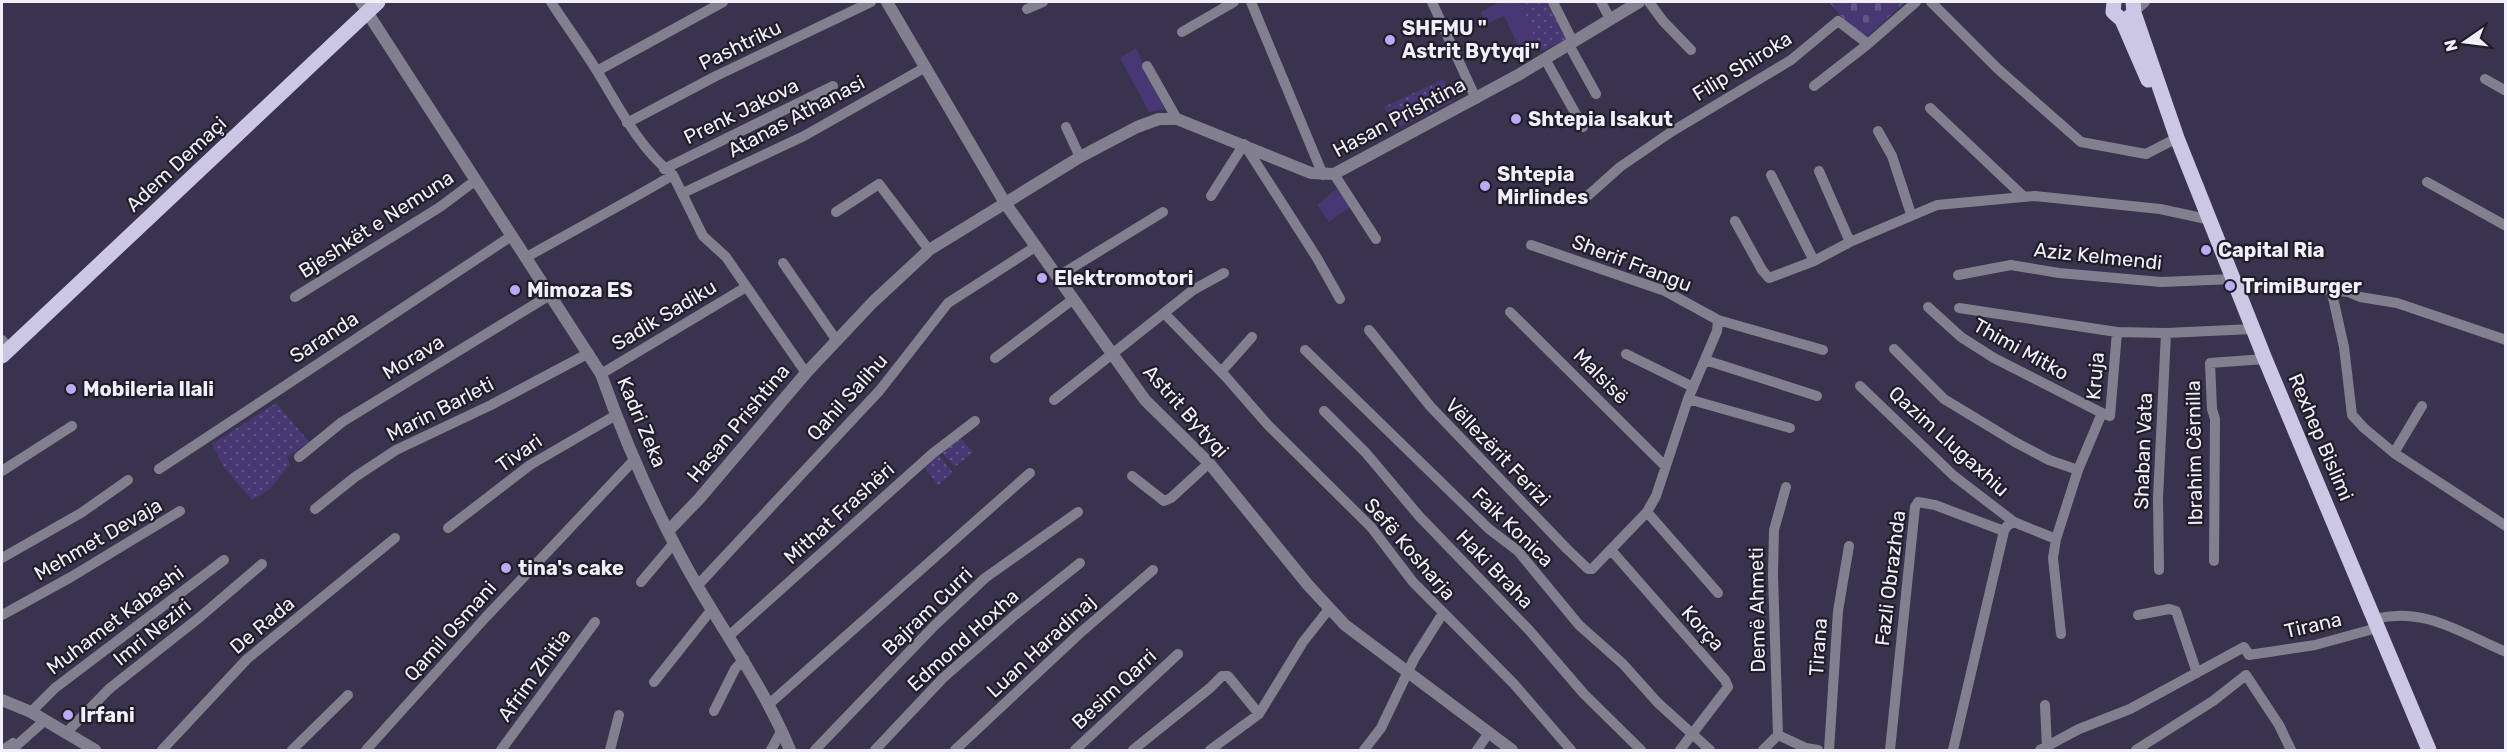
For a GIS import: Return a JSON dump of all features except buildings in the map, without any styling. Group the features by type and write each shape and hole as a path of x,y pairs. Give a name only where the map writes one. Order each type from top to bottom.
{"main road":[{"name":"Rexhep Bislimi","path":"2114,2 2113,12 2134,9 2177,138 2253,329 2429,750"},
{"name":"Adem Demaçi","path":"4,348 368,5"}],"street":[{"path":"551,2 597,71 627,123 669,172 683,194 703,236 726,257 806,373"},
{"path":"597,71 723,2"},
{"name":"Pashtriku","path":"627,123 716,76 871,2"},
{"name":"Astrit Bytyqi","path":"887,2 1005,203 1145,400 1209,463 1329,609 1392,661 1410,672 1488,734 1512,750"},
{"path":"1027,9 1043,2"},
{"path":"1182,32 1234,2"},
{"path":"1251,2 1329,175"},
{"path":"1432,2 1476,99"},
{"path":"1553,2 1596,94"},
{"path":"1601,2 1609,18"},
{"name":"Hasan Prishtina","path":"669,531 806,373 873,302 929,250 1080,157 1137,127 1159,119 1176,119 1244,144 1311,173 1329,175 1476,99 1639,2"},
{"path":"1649,2 1663,21 1691,50"},
{"path":"1814,86 1868,44 1916,2"},
{"path":"1931,2 1998,69 2081,142 2146,154 2177,138"},
{"name":"Kadri Zeka","path":"368,5 510,237 601,374 635,459 674,543 744,659 782,730 790,750"},
{"name":"Filip Shiroka","path":"1583,200 1620,167 1671,132 1791,60 1838,21 1868,44"},
{"path":"1545,60 1583,127"},
{"path":"1147,66 1176,119"},
{"name":"Atanas Athanasi","path":"683,194 804,136 924,68"},
{"path":"2485,79 2505,91"},
{"name":"Prenk Jakova","path":"669,172 833,87"},
{"path":"1930,108 2024,197"},
{"path":"1066,127 1080,157"},
{"path":"1878,131 1892,156 1911,214"},
{"path":"1210,196 1244,144 1317,258 1340,299"},
{"path":"1819,171 1850,242"},
{"path":"525,258 558,238 580,230 669,172"},
{"name":"Hasan Prishtina","path":"1329,175 1376,238"},
{"path":"1771,175 1814,261"},
{"name":"Bjeshkët e Nemuna","path":"295,297 440,207 476,180"},
{"path":"2427,182 2505,226"},
{"path":"836,212 879,184 929,250"},
{"path":"1735,221 1762,270 1769,278 1814,261 1911,214 1937,205 2024,197 2087,200 2160,209 2211,220"},
{"path":"1057,277 1163,212"},
{"name":"Saranda","path":"159,469 510,237"},
{"name":"Sherif Frangu","path":"1531,245 1665,291 1718,320 1823,350"},
{"name":"Qahil Salihu","path":"698,585 880,390 948,303 1035,247"},
{"path":"783,263 837,341"},
{"name":"Aziz Kelmendi","path":"1958,275 2011,265 2059,273 2161,282 2236,283 2331,289 2397,303 2505,340"},
{"path":"1054,400 1192,290 1224,273"},
{"name":"Sadik Sadiku","path":"601,374 746,287"},
{"path":"2331,289 2344,346 2352,415 2394,453 2505,526"},
{"name":"Morava","path":"299,457 342,422 550,295"},
{"path":"995,358 1072,300"},
{"name":"Thimi Mitko","path":"1928,308 1961,338 1994,358 2102,413"},
{"path":"1959,308 2117,332"},
{"name":"Malsisë","path":"1510,312 1665,466"},
{"name":"Sefë Kosharja","path":"1164,313 1268,425 1371,527 1413,582 1514,684 1571,750"},
{"path":"1611,550 1647,512 1656,496 1688,399 1717,331 1718,320"},
{"name":"Kruja","path":"2061,634 2053,558 2056,539 2078,470 2102,413 2110,416 2117,332 2166,333 2253,329"},
{"name":"Vëllezërit Ferizi","path":"1370,330 1430,406 1513,495 1588,569 1592,569 1611,550"},
{"name":"Shaban Vata","path":"2159,570 2158,498 2166,333"},
{"path":"1221,372 1252,337"},
{"path":"1894,349 1944,399 2014,442 2049,460 2078,470"},
{"name":"Faik Konica","path":"1305,350 1489,529 1518,552 1579,625 1623,664 1658,703 1710,750"},
{"name":"Marin Barleti","path":"315,509 355,477 396,450 491,405 589,353"},
{"path":"1626,354 1693,387"},
{"name":"Ibrahim Cërnilla","path":"2214,561 2215,419 2212,410 2210,363 2265,359"},
{"path":"1705,360 1817,396"},
{"name":"Qazim Llugaxhiu","path":"1860,386 1954,476 2014,522"},
{"path":"1688,399 1790,428"},
{"path":"2394,453 2422,406"},
{"name":"Haki Braha","path":"1324,411 1366,453 1419,516 1529,630 1584,694 1641,750"},
{"name":"Tivari","path":"448,528 530,465 616,415"},
{"name":"Mithat Frashëri","path":"730,635 932,454 975,421"},
{"path":"2,471 72,426"},
{"name":"Qamil Osmani","path":"366,750 485,618 635,459"},
{"path":"1132,476 1164,501 1171,498 1209,463"},
{"path":"768,705 1030,473"},
{"path":"2,558 81,513 128,480"},
{"name":"Demë Ahmeti","path":"1778,735 1774,530 1786,487"},
{"name":"Fazli Obrazhda","path":"1890,750 1915,507 1918,502 1935,505 2004,531"},
{"name":"Mehmet Devaja","path":"2,615 180,512"},
{"name":"Bajram Curri","path":"815,750 934,626 986,578 1078,512"},
{"path":"1647,512 1718,594"},
{"path":"1953,750 2004,531 2014,522 2056,539"},
{"name":"De Rada","path":"162,750 247,659 395,538"},
{"path":"641,582 674,543"},
{"name":"Tirana","path":"1829,750 1838,611 1849,546"},
{"name":"Korça","path":"1611,550 1725,680 1728,687 1692,732"},
{"name":"Muhamet Kabashi","path":"31,712 55,688 224,560"},
{"name":"Edmond Hoxha","path":"875,750 943,678 1015,615 1080,563"},
{"name":"Imri Neziri","path":"67,732 109,689 200,617 262,564"},
{"name":"Luan Haradinaj","path":"955,750 1079,634 1153,570"},
{"path":"654,682 712,609"},
{"path":"1210,750 1259,714 1303,642 1329,609"},
{"path":"2138,615 2169,609 2176,611 2197,673"},
{"path":"1364,750 1380,728 1410,672 1414,659 1443,613"},
{"name":"Tirana","path":"2043,749 2079,729 2130,709 2244,647 2249,655 2315,645 2406,614 2427,618 2505,652"},
{"name":"Afrim Zhitia","path":"502,750 596,622"},
{"name":"Besim Qarri","path":"1075,750 1178,654"},
{"path":"2138,750 2213,701 2246,675 2253,666 2249,655"},
{"path":"714,711 735,669 744,659"},
{"path":"2246,675 2279,725 2291,750"},
{"path":"1133,750 1222,676 1228,676 1259,714"},
{"path":"292,750 348,695"},
{"path":"2,700 31,712 67,732 79,747 95,750"},
{"name":"Tirana","path":"2043,749 2045,705"},
{"path":"610,750 619,715"},
{"path":"3,750 13,743 16,746 44,721"},
{"path":"771,750 782,730"},
{"path":"1680,750 1692,732"},
{"path":"1477,750 1488,734"},
{"path":"1763,750 1778,735 1806,748 1818,750"}],"green space":[{"path":"1499,2 1518,2 1540,48 1523,56 1504,16 1486,24 1481,12"},
{"path":"1518,2 1552,2 1569,38 1541,51"},
{"path":"1829,2 1905,2 1862,41"},
{"path":"1136,48 1165,109 1149,112 1120,58"},
{"path":"1443,79 1453,101 1395,129 1384,107"},
{"path":"1337,188 1350,207 1329,222 1317,205"},
{"path":"276,403 309,442 287,457 290,464 270,489 252,500 225,469 212,444"},
{"path":"955,432 973,452 955,467 936,447"},
{"path":"933,448 953,473 938,485 920,461"}],"place":[{"name":"SHFMU \" Astrit Bytyqi\"","path":"1390,40"},
{"name":"Shtepia Isakut","path":"1516,119"},
{"name":"Shtepia Mirlindes","path":"1485,186"},
{"name":"Capital Ria","path":"2206,250"},
{"name":"Elektromotori","path":"1042,278"},
{"name":"TrimiBurger","path":"2230,286"},
{"name":"Mimoza ES","path":"515,290"},
{"name":"Mobileria Ilali","path":"71,389"},
{"name":"tina's cake","path":"506,568"},
{"name":"Irfani","path":"68,715"}]}
